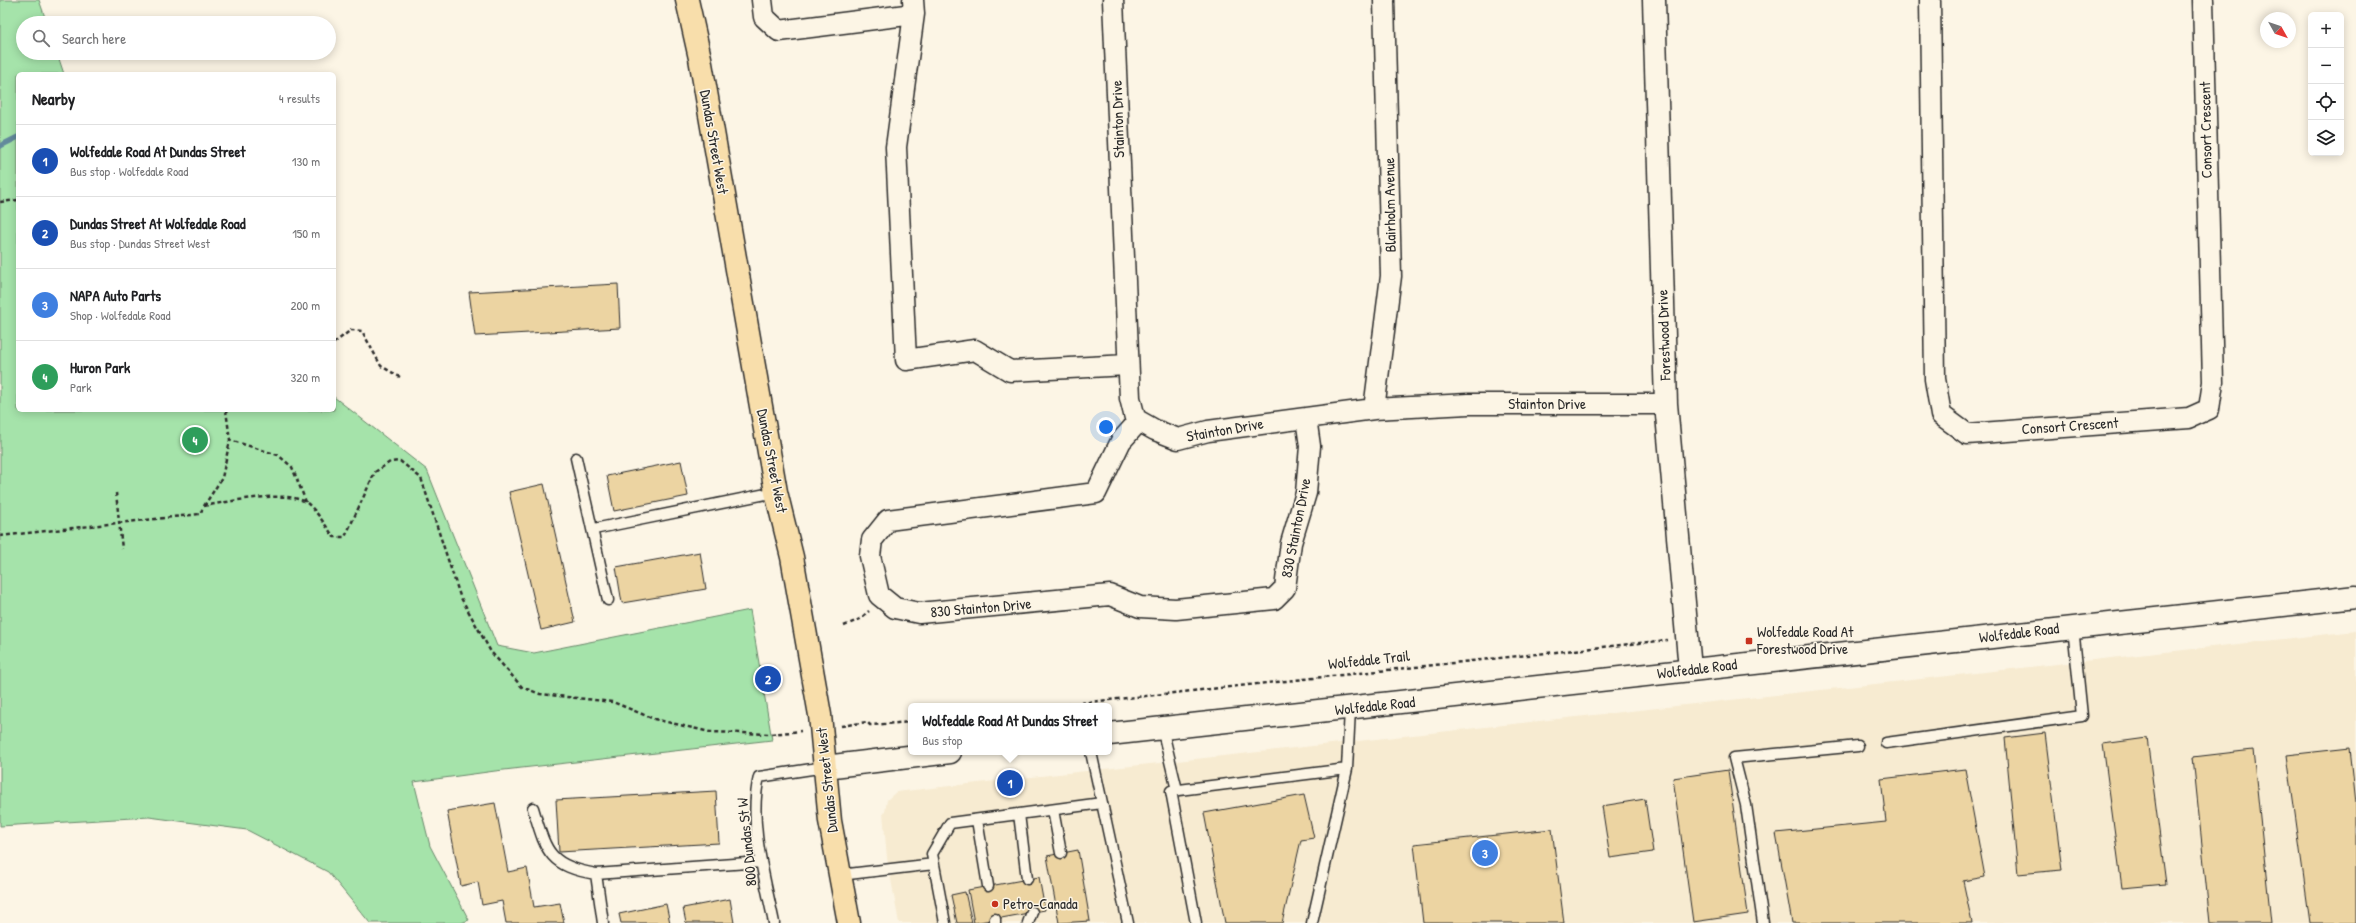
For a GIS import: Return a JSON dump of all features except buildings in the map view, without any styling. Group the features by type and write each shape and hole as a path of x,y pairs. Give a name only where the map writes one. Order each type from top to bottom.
{"main road":[{"name":"Dundas Street West","path":"687,0 701,65 776,492 792,557 820,715 830,821 849,923"}],"street":[{"path":"762,0 764,17 779,31 913,7 896,147 906,360 975,350 1010,371 1128,364"},
{"name":"Stainton Drive","path":"1113,0 1130,398 1135,418 1139,421 1155,430 1178,439 1208,431 1374,409 1468,404 1666,404"},
{"name":"Blairholm Avenue","path":"1374,409 1391,276 1384,0"},
{"name":"Forestwood Drive","path":"1654,0 1666,404 1690,670"},
{"name":"Consort Crescent","path":"1930,0 1935,379 1941,415 1967,434 2189,418 2209,408 2213,382 2203,0"},
{"name":"830 Stainton Drive","path":"882,598 895,608 919,614 1110,595 1140,607 1176,609 1274,598 1285,588 1291,543 1306,493 1310,446 1306,418"},
{"path":"882,598 879,596 870,556 872,540 888,520 1096,493 1122,441 1139,421"},
{"name":"Wolfedale Road","path":"1112,734 1350,709 2073,627 2356,598"},
{"path":"825,767 925,755"}],"lane":[{"path":"576,458 594,529 608,600"},
{"path":"594,529 776,492"},
{"path":"1886,743 2082,716 2073,627"},
{"path":"1312,923 1347,769 1350,709"},
{"path":"1162,728 1177,790"},
{"path":"1763,923 1746,805 1734,758 1858,746"},
{"path":"1092,755 1128,923"},
{"name":"800 Dundas St W","path":"774,923 761,862 754,796 759,777 774,773 825,767"},
{"path":"1196,923 1171,790 1347,769"},
{"path":"945,923 932,854 950,823 1102,803"},
{"path":"533,808 543,842 555,860 577,871 596,874 761,862"},
{"path":"1053,810 1061,853"},
{"path":"1019,814 1027,879"},
{"path":"977,820 988,886"},
{"path":"840,875 934,864"},
{"path":"596,874 603,923"},
{"path":"1028,923 1032,912"}],"path":[{"path":"0,202 16,200"},
{"path":"336,341 351,330 362,331 381,366 400,376"},
{"path":"0,536 200,514 222,478 230,440 226,412"},
{"path":"230,440 278,455 292,467 307,503 334,537 345,537 376,472 390,462 400,461 421,478 460,596 491,652 522,687 540,694 613,702 654,719 710,732 778,733"},
{"path":"116,493 122,549"},
{"path":"204,506 241,500 283,497 307,503"},
{"path":"844,626 860,619 882,598"},
{"name":"Wolfedale Trail","path":"1080,703 1642,641 1687,638"},
{"path":"867,722 870,725 908,722"}],"shaded area":[{"path":"2356,631 2356,923 899,923 887,858 883,813 885,812 887,800 896,792"}],"green space":[{"path":"0,0 39,0 45,16 16,16 16,60 59,60 63,72 16,72 16,412 336,412 336,399 427,470 497,646 534,653 750,610 772,740 495,771 414,782 430,846 469,920 461,923 370,923 328,872 247,830 149,817 0,826"}],"waterway":[{"path":"0,146 16,138"}],"place":[{"name":"Huron Park","path":"195,440"},
{"name":"Wolfedale Road At Forestwood Drive","path":"1749,641"},
{"name":"Dundas Street At Wolfedale Road","path":"768,679"},
{"name":"Wolfedale Road At Dundas Street","path":"1010,783"},
{"name":"NAPA Auto Parts","path":"1485,853"},
{"name":"Petro-Canada","path":"995,904"}]}
